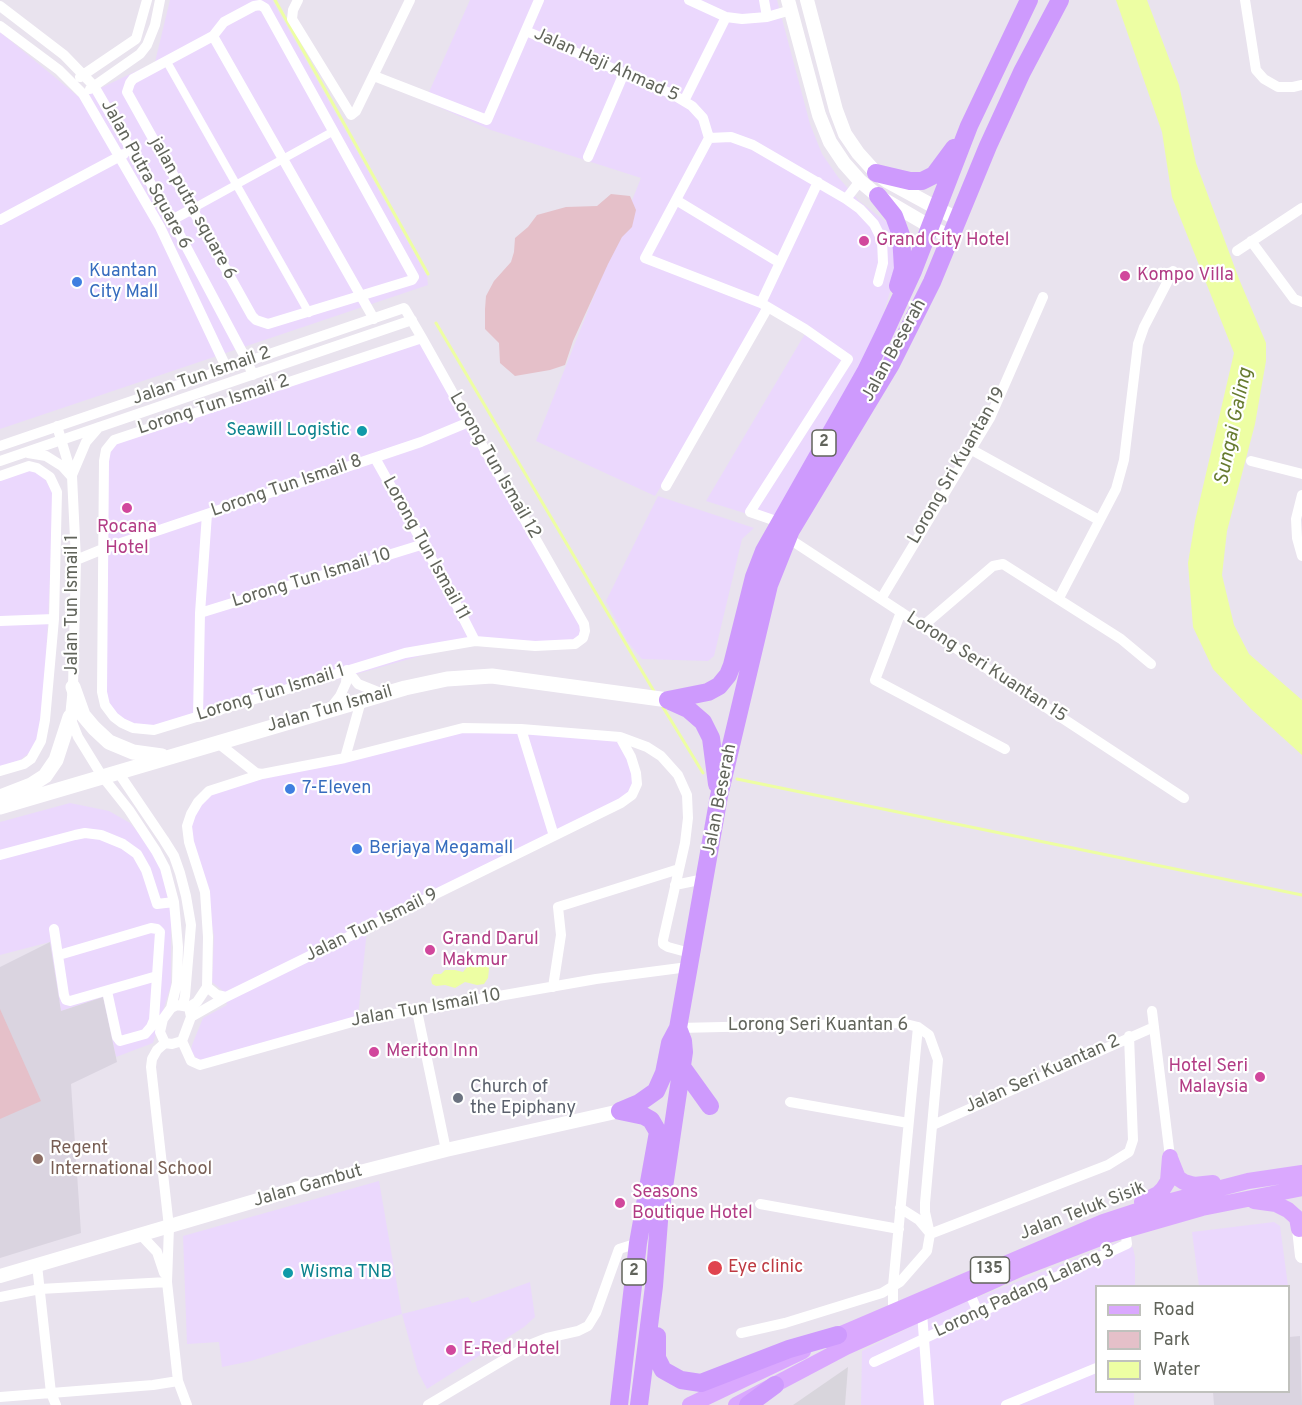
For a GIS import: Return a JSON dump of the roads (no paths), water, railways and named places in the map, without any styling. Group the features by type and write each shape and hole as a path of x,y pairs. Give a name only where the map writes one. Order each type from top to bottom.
{"highway":[{"name":"Jalan Beserah","path":"639,1405 654,1286 659,1221 682,1067 683,1041 678,1028 719,796 767,594 788,538 891,364 932,282 988,146 1022,72 1060,0"},
{"name":"Jalan Beserah","path":"665,699 708,692 719,686 732,665 754,577 764,551 866,371 884,334 931,227 969,126 1025,2"},
{"path":"868,177 922,181 934,175 969,126"},
{"path":"878,196 894,216 903,251 903,269 884,334"},
{"name":"2","path":"665,699 688,709 703,722 711,738 719,796"},
{"name":"2","path":"620,1111 639,1103 656,1090 664,1073 670,1043 678,1028"},
{"path":"682,1067 710,1106"},
{"name":"2","path":"619,1405 638,1243 658,1132 651,1120 644,1116 620,1111"},
{"path":"659,1221 664,1257 656,1331 657,1358 663,1370 672,1376 690,1383 701,1383 789,1349 838,1335"},
{"path":"610,1405 629,1313"},
{"path":"748,1405 776,1385"}],"main road":[{"name":"Jalan Tun Ismail","path":"0,807 384,694 447,679 492,676 665,699"},
{"path":"73,687 83,715 109,742 133,752 160,756 177,755"},
{"path":"0,797 31,785 45,776 57,760 69,717"},
{"path":"1170,1157 1178,1178 1184,1182 1194,1185 1248,1181"},
{"path":"1103,1222 1158,1194 1168,1181 1170,1157"},
{"name":"Jalan Teluk Sisik","path":"690,1405 838,1335 1103,1222 1152,1206 1248,1181 1302,1173"},
{"name":"Jalan Teluk Sisik","path":"736,1405 846,1347 1022,1268 1126,1237 1223,1203 1302,1188"},
{"path":"1223,1203 1260,1201 1276,1204 1288,1210 1300,1224"}],"street":[{"path":"73,82 136,39 147,0"},
{"path":"83,94 140,54 147,45 155,26 160,0"},
{"path":"298,0 292,19 350,114 353,115 410,0"},
{"path":"374,76 487,120 540,0"},
{"path":"689,0 726,17 742,19 767,16 789,5 819,115 830,142 844,163 868,177 887,181 957,219"},
{"path":"764,0 767,16"},
{"path":"807,0 836,110 845,134 858,153 878,196 950,237"},
{"path":"1245,0 1256,70 1264,80 1278,87 1302,85"},
{"name":"jalan putra square 6","path":"260,5 265,8 414,277 412,280 273,323 268,324 256,320 129,98 130,83 167,62 213,36 224,22 254,6 260,5"},
{"name":"Jalan Putra Square 6","path":"0,6 64,55 84,73 94,86 172,220 253,375"},
{"path":"684,100 726,17"},
{"name":"Jalan Putra Square 6","path":"0,26 59,70 83,94 160,227 227,369"},
{"name":"Jalan Haji Ahmad 5","path":"526,31 684,100 703,118 709,138"},
{"path":"213,36 374,319"},
{"path":"140,54 149,71"},
{"path":"167,62 309,313"},
{"path":"588,157 624,73"},
{"path":"172,220 332,132"},
{"path":"779,522 750,512 848,359 764,305 645,258 709,138 731,137 741,140 846,199 874,224 882,240 883,263 878,282"},
{"path":"0,220 132,150"},
{"path":"846,199 868,177"},
{"path":"666,486 764,305 780,263 818,182"},
{"path":"676,200 780,263"},
{"path":"1238,251 1301,211"},
{"path":"1251,241 1294,299 1302,302"},
{"path":"1059,598 1116,489 1124,460 1138,344 1144,327 1173,271"},
{"name":"Lorong Sri Kuantan 19","path":"881,599 995,408 1044,297"},
{"name":"Jalan Tun Ismail 2","path":"0,446 53,425 227,369 404,308"},
{"name":"Lorong Tun Ismail 12","path":"404,308 584,624"},
{"name":"Jalan Tun Ismail 2","path":"0,461 412,320"},
{"name":"Lorong Tun Ismail 2","path":"103,549 104,461 106,450 114,440 422,338"},
{"name":"Lorong Tun Ismail 8","path":"76,560 422,442 469,422"},
{"name":"Jalan Tun Ismail 1","path":"53,425 62,440 72,476 76,560 73,687 69,717"},
{"path":"25,452 46,456 62,466 72,476 86,442 99,427"},
{"path":"972,450 1099,520"},
{"name":"Lorong Tun Ismail 11","path":"375,458 475,641"},
{"path":"1251,461 1302,474"},
{"path":"0,476 28,466 37,468 50,477 57,492 54,620 41,741 31,759 24,764 0,771"},
{"path":"1302,495 1296,519 1297,538 1302,556"},
{"path":"198,717 207,514"},
{"name":"Lorong Seri Kuantan 15","path":"788,538 1184,798"},
{"name":"Lorong Tun Ismail 10","path":"201,613 424,544"},
{"name":"Lorong Tun Ismail 1","path":"103,549 102,692 105,705 122,723 146,731 405,653 475,641 535,646 575,644 583,638 584,624"},
{"path":"923,626 993,566 1004,564 1121,639 1152,664"},
{"path":"901,612 875,680 1005,749"},
{"path":"0,621 54,620"},
{"path":"347,670 358,684 384,694"},
{"path":"329,710 340,696 346,683 347,670"},
{"path":"345,758 361,701"},
{"path":"69,717 78,737 102,776 129,810 156,851 165,868 174,902 178,947 177,983 171,1008 145,1034 120,1041 117,1037 106,991"},
{"path":"187,1010 197,1002 207,987 208,937 205,892 189,842 188,820 198,802 209,791 262,774 345,758 463,728 521,729 621,737 647,747 661,756 678,775 687,795 685,843 663,944 689,960"},
{"path":"521,729 554,836"},
{"name":"Jalan Tun Ismail 9","path":"171,1008 177,1005 187,1010 226,997 621,803 632,795 637,784 631,757 621,737"},
{"path":"218,743 256,773 262,774"},
{"path":"59,955 151,928 158,929 160,932 157,976 160,1032 165,1042 172,1044 182,1041 187,1010 185,996 191,925 186,896 174,856 118,772"},
{"path":"0,855 85,833 101,835 123,844 137,854 146,870 157,904 174,902"},
{"path":"553,987 561,935 558,907 679,869"},
{"path":"675,885 704,879"},
{"path":"54,929 66,1000 157,976"},
{"path":"189,938 208,937"},
{"name":"Jalan Tun Ismail 10","path":"182,1041 191,1060 200,1065 356,1021 553,987 689,960"},
{"path":"207,987 217,995 226,997"},
{"path":"417,1011 446,1150"},
{"path":"1152,1011 1170,1157"},
{"name":"Lorong Seri Kuantan 6","path":"678,1028 865,1023 902,1023 918,1027 929,1035 938,1060 933,1125"},
{"path":"893,1311 893,1286 918,1027"},
{"name":"Jalan Seri Kuantan 2","path":"933,1125 1129,1036 1154,1027"},
{"name":"Jalan Teluk Sisik","path":"930,1234 1108,1165 1129,1152 1133,1140 1129,1036"},
{"path":"165,1042 157,1050 151,1067 169,1227 167,1282 178,1381 187,1405"},
{"path":"790,1102 908,1123"},
{"name":"Jalan Gambut","path":"0,1276 309,1185 446,1150 620,1111"},
{"path":"741,1333 796,1320 882,1293 900,1282 927,1251 930,1234 925,1212 933,1125"},
{"path":"760,1204 899,1229"},
{"path":"900,1208 919,1220 930,1234"},
{"path":"1300,1224 1302,1256"},
{"path":"141,1235 157,1252 167,1282"},
{"name":"Lorong Padang Lalang 3","path":"874,1362 1030,1289 1126,1237"},
{"path":"428,1405 527,1346 588,1326 596,1312 619,1249 638,1243"},
{"path":"37,1265 51,1393 56,1405"},
{"path":"1022,1268 1030,1289"},
{"path":"0,1297 40,1289 167,1282"},
{"path":"969,1292 978,1312"},
{"name":"Lorong Padang Lalang 3","path":"922,1313 929,1405"},
{"path":"1006,1405 1021,1402 1095,1368"},
{"path":"0,1397 178,1381"}],"water":[{"name":"Sungai Galing","path":"1116,0 1147,0 1179,85 1196,163 1239,279 1266,343 1266,361 1255,424 1227,531 1222,575 1234,625 1249,654 1302,700 1302,755 1251,709 1213,669 1193,627 1188,563 1195,521 1234,353 1172,197 1162,132"},
{"path":"480,958 487,962 489,969 488,978 484,984 465,982 455,988 432,984 431,979 434,974 441,974 445,970 463,972 472,961"}],"waterway":[{"path":"275,0 428,274"},
{"path":"436,323 655,693"},
{"path":"661,704 703,773"},
{"path":"737,779 1302,895"}],"place":[{"name":"Grand City Hotel","path":"864,241"},
{"name":"Kompo Villa","path":"1125,276"},
{"name":"Kuantan City Mall","path":"77,282"},
{"name":"Seawill Logistic","path":"362,431"},
{"name":"Rocana Hotel","path":"127,508"},
{"name":"7-Eleven","path":"290,789"},
{"name":"Berjaya Megamall","path":"357,849"},
{"name":"Grand Darul Makmur","path":"430,950"},
{"name":"Meriton Inn","path":"374,1052"},
{"name":"Hotel Seri Malaysia","path":"1260,1077"},
{"name":"Church of the Epiphany","path":"458,1098"},
{"name":"Regent International School","path":"38,1159"},
{"name":"Seasons Boutique Hotel","path":"620,1203"},
{"name":"Eye clinic","path":"715,1268"},
{"name":"Wisma TNB","path":"288,1273"},
{"name":"E-Red Hotel","path":"451,1350"}]}
